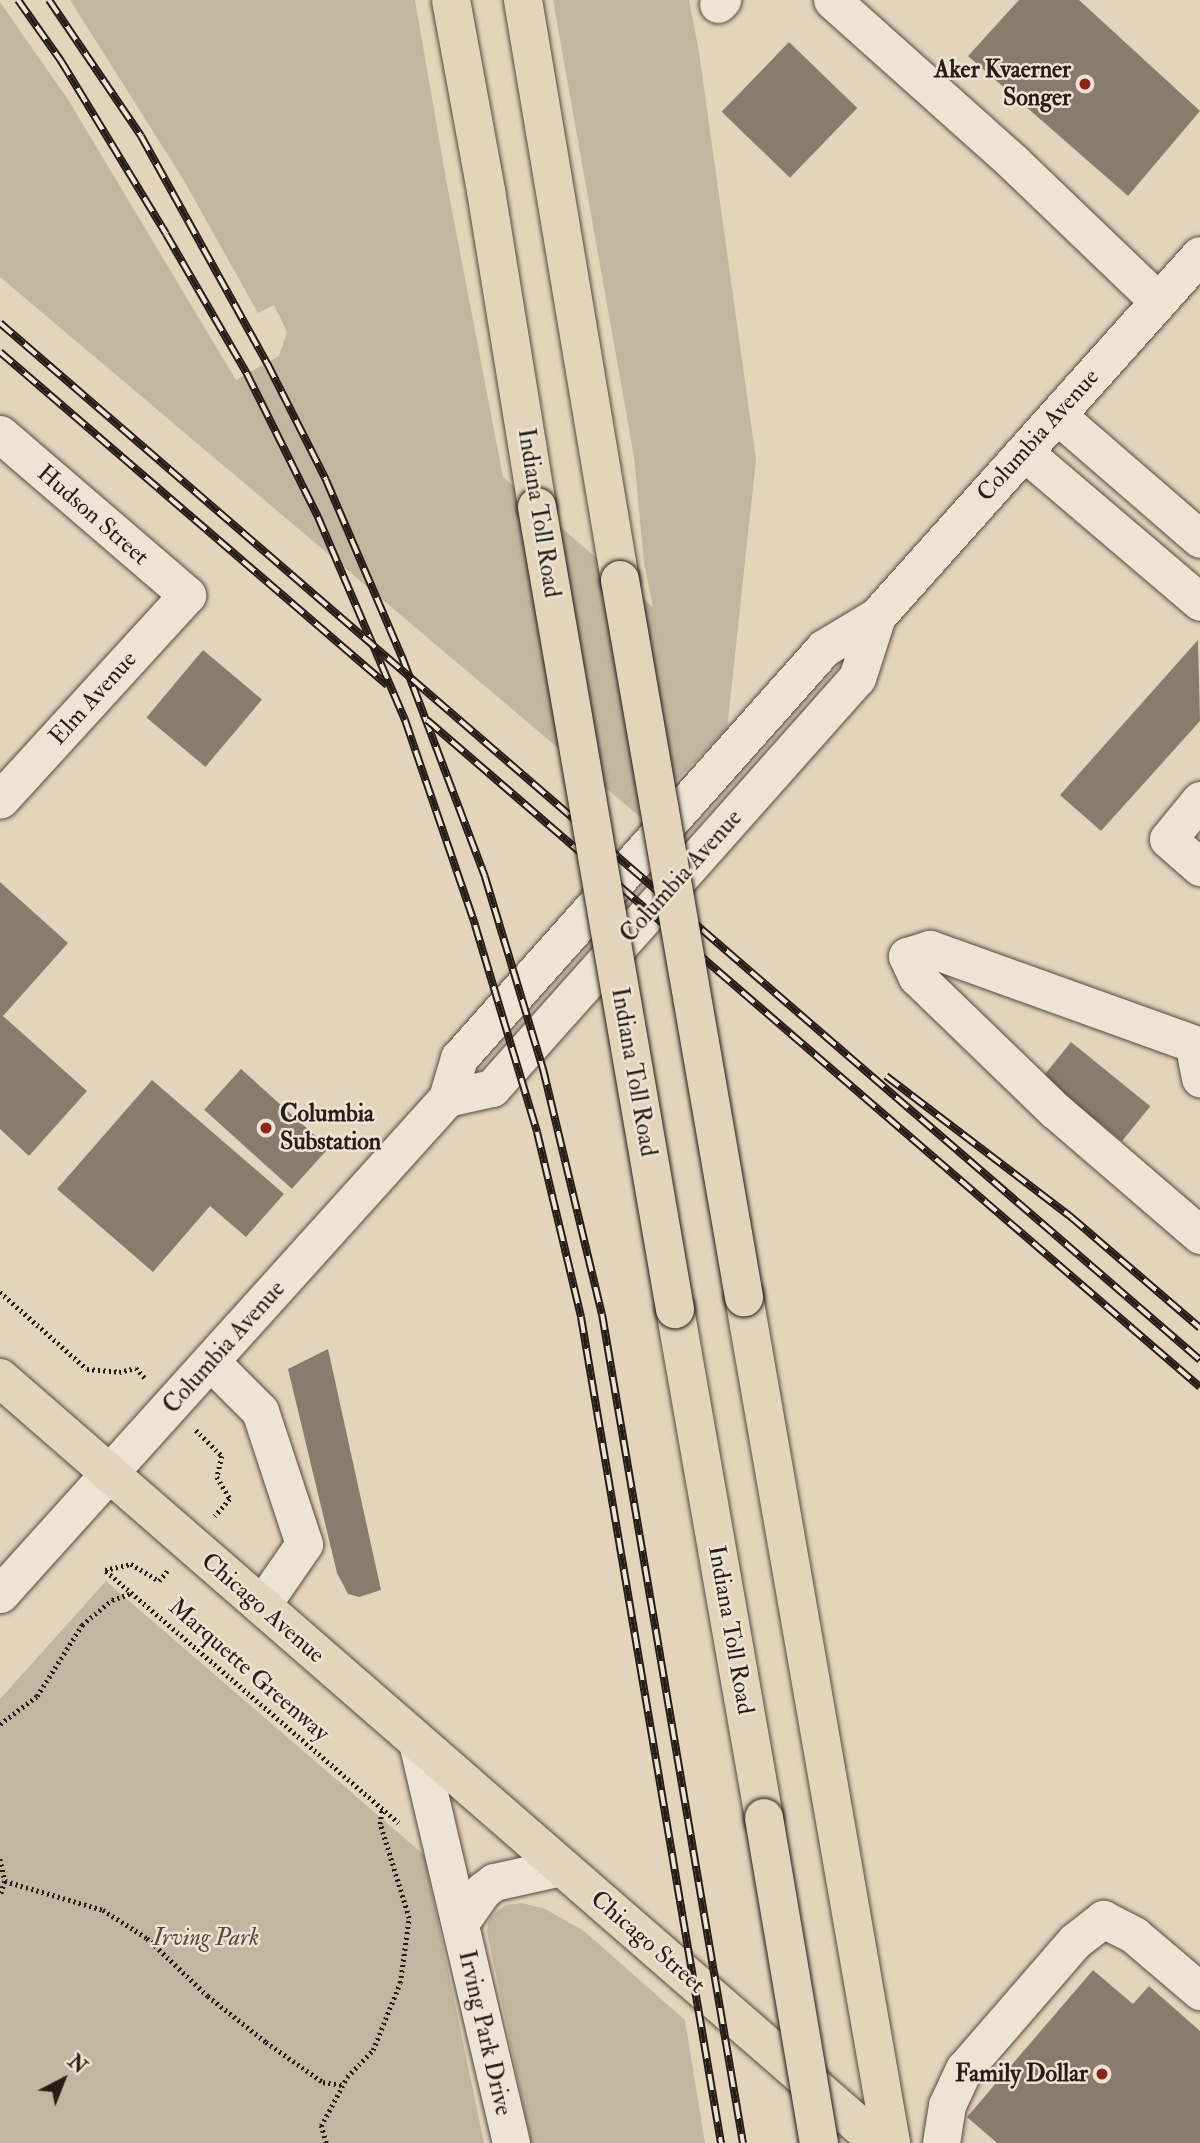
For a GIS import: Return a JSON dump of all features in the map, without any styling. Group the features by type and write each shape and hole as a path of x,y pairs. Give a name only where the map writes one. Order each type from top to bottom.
{"main road":[{"name":"Indiana Toll Road","path":"451,0 486,191 537,507 819,2143"},
{"path":"523,0 620,580 891,2143"},
{"path":"0,1378 109,1473"},
{"name":"Chicago Avenue","path":"109,1473 417,1742"},
{"name":"Chicago Street","path":"417,1742 879,2143"}],"street":[{"path":"831,0 1013,162 1158,302"},
{"name":"Columbia Avenue","path":"0,1594 447,1098 492,1088 858,678 877,616 1200,255"},
{"path":"1057,415 1200,539"},
{"name":"Hudson Street","path":"0,435 187,595"},
{"path":"1024,452 1200,602"},
{"name":"Elm Avenue","path":"0,800 187,595"},
{"path":"1200,800 1168,839 1200,867"},
{"path":"1198,1057 930,949 907,956 917,977 1056,1111 1200,1235"},
{"path":"211,1362 260,1411 304,1544 261,1606"},
{"name":"Irving Park Drive","path":"417,1742 511,2143"},
{"name":"Irving Park Drive","path":"460,1923 482,1891 494,1882 561,1867"},
{"path":"941,2143 947,2105 964,2070 1075,1941 1102,1919 1134,1934 1200,1991"}],"path":[{"path":"0,1292 87,1369 119,1372 136,1368"},
{"path":"222,1456 217,1477 230,1499"},
{"name":"Marquette Greenway","path":"159,1581 131,1564 105,1570 406,1829"},
{"path":"0,1724 37,1696 82,1625 113,1600 132,1593"},
{"path":"326,2143 321,2126 342,2085 373,2050 400,1983 409,1918 380,1824 382,1808"},
{"path":"0,1859 5,1881 0,1896"},
{"path":"5,1881 103,1910 147,1938 208,1996 266,2042 323,2082 342,2085"}],"green space":[{"path":"70,0 415,0 503,477 653,607 644,563 634,457 553,0 689,0 699,52 756,460 727,729 640,817 0,277 0,2 69,101 236,380 279,356 287,332 274,305 258,313 183,179"},
{"name":"Irving Park","path":"106,1581 424,1855 484,2143 0,2143 0,1699"},
{"path":"522,1903 545,1909 584,1931 685,2020 705,2143 531,2143 487,1932 488,1922 496,1912 506,1905"}],"building":[{"name":"Aker Kvaerner Songer","path":"1019,0 1079,0 1200,111 1128,196 968,56"},
{"path":"789,42 857,108 790,178 722,112"},
{"path":"1198,640 1200,721 1101,831 1060,795"},
{"path":"203,650 262,699 205,767 146,717"},
{"path":"0,882 68,943 3,1016 87,1091 29,1156 0,1129"},
{"path":"1071,1042 1150,1106 1122,1141 1043,1077"},
{"name":"Columbia Substation","path":"241,1069 329,1148 292,1189 204,1110"},
{"path":"152,1080 284,1194 246,1237 210,1206 153,1272 57,1189"},
{"path":"328,1349 381,1590 359,1597 348,1594 337,1573 288,1369"},
{"name":"Family Dollar","path":"1093,1970 1133,2004 1149,1986 1200,2031 1200,2143 997,2143 967,2117"}],"railway":[{"path":"18,0 61,61 166,234 247,374 318,517 405,720 475,925 537,1132 581,1317 721,2143"},
{"path":"49,0 141,136 267,363 326,480 402,657 485,877 543,1069 602,1314 743,2143"},
{"path":"0,323 1200,1360"},
{"path":"0,352 387,685"},
{"path":"427,720 1200,1387"},
{"path":"886,1076 1071,1217 1200,1328"}],"place":[{"name":"Aker Kvaerner Songer","path":"1085,84"},
{"name":"Columbia Substation","path":"266,1128"},
{"name":"Family Dollar","path":"1102,2074"}]}
